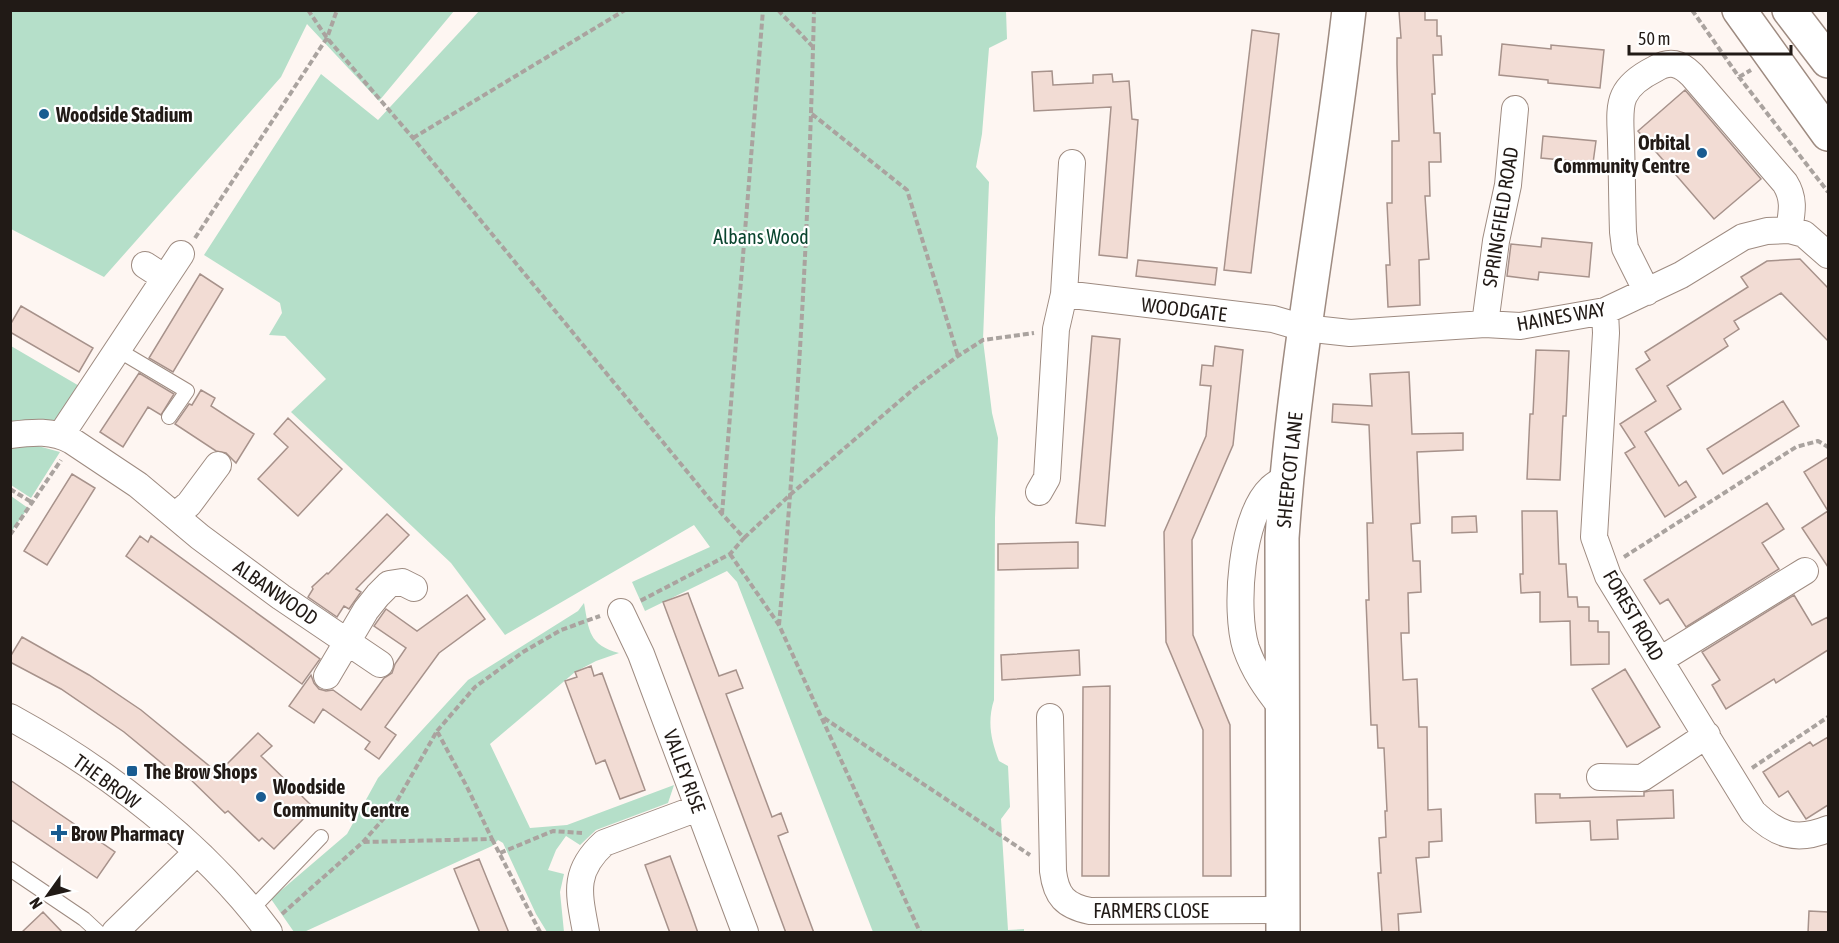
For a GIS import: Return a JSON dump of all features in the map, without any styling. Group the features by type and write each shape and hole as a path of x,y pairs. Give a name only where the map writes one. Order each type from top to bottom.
{"main road":[{"name":"SHEEPCOT LANE","path":"1283,921 1282,538 1286,477 1304,328 1336,119 1349,10"},
{"path":"1739,10 1828,134"},
{"path":"1789,10 1828,61"}],"street":[{"path":"1647,292 1626,248 1623,232 1621,116 1623,97 1638,78 1660,66 1674,63 1692,75 1792,193 1790,230 1804,234 1828,255"},
{"name":"SPRINGFIELD ROAD","path":"1485,324 1496,241 1508,185 1515,109"},
{"path":"1039,492 1047,478 1056,329 1064,294 1072,163"},
{"name":"HAINES WAY","path":"1304,328 1350,333 1485,324 1520,326 1605,311 1682,275 1743,237 1767,231 1790,230"},
{"path":"10,435 31,432 67,438 118,350 155,272 181,254"},
{"name":"WOODGATE","path":"1064,294 1273,319 1304,328"},
{"name":"FOREST ROAD","path":"1605,311 1606,333 1594,537 1608,576 1753,812 1775,830 1800,836 1828,829"},
{"name":"ALBANWOOD","path":"67,438 138,485 200,537 254,577 380,664"},
{"path":"176,515 189,504 218,465"},
{"path":"1660,660 1805,571"},
{"path":"327,676 366,610 389,584 402,582 414,588"},
{"name":"VALLEY RISE","path":"621,612 641,654 745,933"},
{"name":"THE BROW","path":"10,717 106,777 197,852 262,923"},
{"name":"FARMERS CLOSE","path":"1050,717 1053,871 1054,885 1059,894 1077,908 1090,911 1283,921"},
{"path":"1600,777 1642,778 1707,735"},
{"path":"586,933 579,897 580,879 585,864 592,854 604,843 698,808"},
{"path":"115,933 197,852"}],"lane":[{"path":"118,350 187,391 170,417"},
{"path":"262,923 321,837"},
{"path":"10,869 84,919 98,933"}],"path":[{"path":"308,10 327,38 413,138 744,538"},
{"path":"181,254 188,248 327,38 337,10"},
{"path":"413,138 625,10"},
{"path":"722,514 763,10"},
{"path":"778,10 813,47"},
{"path":"780,625 791,494 812,114 814,10"},
{"path":"1692,10 1739,77 1828,192"},
{"path":"812,114 907,190 958,356"},
{"path":"262,923 363,842 393,808 437,731 476,687 523,652 561,630 592,618 621,612 730,554 791,494 916,387 983,340 1056,329"},
{"path":"10,535 33,503 67,438"},
{"path":"1605,568 1796,447 1818,441 1828,447"},
{"path":"10,489 33,503"},
{"path":"730,554 780,625 920,933"},
{"path":"1734,780 1828,717"},
{"path":"823,718 1053,871"},
{"path":"437,731 540,933"},
{"path":"500,853 553,831 596,835 604,843"},
{"path":"363,842 492,839"}],"green space":[{"name":"Albans Wood","path":"480,10 1006,11 1007,39 989,48 982,134 976,167 989,182 983,340 992,413 998,438 994,700 990,723 999,761 1008,766 1010,807 1001,819 1008,930 1024,929 1024,932 873,932 737,582 727,571 645,611 632,582 710,547 694,525 505,635 451,563 291,412 326,379 285,336 269,335 282,313 280,303 204,255 321,74 378,120"},
{"path":"10,11 454,11 379,101 307,24 281,77 104,277 11,229"},
{"path":"11,346 81,387 56,422 11,427"},
{"path":"38,446 60,452 31,498 11,485 10,447"},
{"path":"11,496 28,508 11,532"},
{"path":"584,603 592,636 602,646 619,653 575,672 490,744 530,828 567,825 674,785 668,803 596,830 580,845 566,836 556,850 548,870 564,874 560,892 564,932 547,932 536,914 503,843 498,840 492,846 304,932 294,932 271,899 347,834 378,778 468,680 578,611"}],"building":[{"path":"1425,10 1425,20 1437,20 1437,36 1441,36 1442,55 1433,55 1434,133 1440,133 1441,162 1429,162 1430,196 1425,196 1429,259 1419,260 1420,305 1388,307 1386,265 1390,265 1387,203 1392,203 1392,141 1399,141 1397,38 1401,38 1399,11"},
{"path":"1252,30 1279,34 1251,273 1224,270"},
{"path":"1502,44 1551,49 1551,45 1604,50 1600,88 1499,75"},
{"path":"1052,71 1053,85 1093,83 1093,75 1112,74 1113,82 1129,81 1132,119 1138,120 1127,258 1099,255 1111,107 1034,111 1032,72"},
{"name":"Orbital Community Centre","path":"1685,90 1761,179 1714,219 1638,131"},
{"path":"1543,136 1596,141 1593,163 1541,158"},
{"path":"1542,238 1592,243 1589,277 1539,272 1538,280 1507,276 1511,244 1541,247"},
{"path":"1800,259 1828,288 1828,341 1781,293 1734,321 1739,329 1724,339 1728,346 1667,386 1681,409 1645,432 1679,486 1686,481 1696,497 1665,517 1625,453 1635,447 1620,424 1656,401 1636,369 1650,360 1645,352 1748,287 1741,277 1767,261"},
{"path":"1138,260 1217,268 1215,285 1136,276"},
{"path":"200,274 223,289 173,372 149,358"},
{"path":"21,306 93,348 79,372 10,332 10,325"},
{"path":"1092,336 1120,339 1105,526 1076,523"},
{"path":"1215,346 1243,350 1233,445 1192,540 1193,635 1230,725 1231,876 1203,876 1203,730 1166,642 1164,532 1206,436 1211,386 1200,385 1202,365 1213,366"},
{"path":"1536,350 1569,351 1560,480 1527,479"},
{"path":"1409,372 1412,434 1463,433 1463,450 1417,452 1420,523 1411,524 1413,561 1420,561 1421,592 1408,593 1409,633 1401,633 1403,680 1417,679 1419,727 1427,727 1428,810 1441,809 1442,841 1429,842 1429,857 1416,858 1421,912 1398,914 1399,933 1382,933 1378,873 1381,873 1379,838 1386,837 1385,811 1387,811 1384,748 1378,748 1377,725 1371,725 1366,600 1369,600 1367,523 1373,523 1369,425 1332,422 1333,404 1372,406 1370,374"},
{"path":"139,373 174,394 161,415 148,407 123,447 100,432"},
{"path":"201,390 215,398 211,406 254,434 236,463 226,453 216,451 175,424 189,404 192,405"},
{"path":"1783,401 1799,426 1723,474 1707,449"},
{"path":"288,418 342,469 298,516 258,479 288,447 274,434"},
{"path":"1828,457 1828,511 1804,472"},
{"path":"72,474 95,488 47,565 24,551"},
{"path":"1767,503 1784,529 1762,543 1779,569 1686,627 1668,599 1660,604 1644,580"},
{"path":"1522,511 1557,511 1559,564 1566,564 1568,597 1577,597 1578,607 1589,607 1589,621 1598,621 1598,632 1609,632 1609,664 1571,665 1570,621 1540,622 1540,592 1521,593"},
{"path":"1828,511 1828,567 1802,528"},
{"path":"387,514 409,535 356,589 361,592 349,609 344,606 337,617 308,597 312,587 328,574"},
{"path":"1476,516 1477,532 1452,533 1452,517"},
{"path":"140,536 148,542 151,536 320,659 302,684 126,556"},
{"path":"1078,542 1078,568 998,570 998,544"},
{"path":"688,593 719,676 736,670 743,688 726,694 772,817 781,813 788,832 778,836 814,933 786,933 663,602"},
{"path":"467,595 485,619 439,653 385,727 396,735 379,759 365,749 370,742 323,709 314,723 289,706 311,675 319,689 333,690 361,710 384,678 392,673 406,648 374,626 386,609 417,631"},
{"path":"1794,595 1812,625 1828,617 1828,650 1776,683 1774,679 1726,709 1712,685 1720,680 1702,652"},
{"path":"22,637 89,675 141,710 218,773 258,733 272,746 261,756 314,808 274,849 262,838 259,841 228,811 225,813 185,774 181,779 124,732 61,689 10,662 10,657"},
{"path":"1079,650 1080,675 1002,680 1001,655"},
{"path":"591,666 594,676 602,673 645,790 620,799 605,760 596,764 565,681 577,677 575,672"},
{"path":"1625,669 1660,727 1627,747 1592,689"},
{"path":"1110,686 1109,876 1082,876 1083,687"},
{"path":"1828,737 1828,805 1806,819 1788,791 1779,797 1763,772 1810,742 1813,746"},
{"path":"10,780 115,852 97,878 10,819"},
{"path":"1673,790 1674,818 1617,820 1618,839 1591,840 1590,821 1536,823 1535,794 1560,794 1560,798 1644,796 1644,792"},
{"path":"670,856 698,933 670,933 645,865"},
{"path":"479,859 509,933 480,933 454,869"},
{"path":"1809,911 1828,912 1828,933 1808,933"},
{"path":"43,912 63,933 21,933"}],"place":[{"name":"Woodside Stadium","path":"44,114"},
{"name":"Orbital Community Centre","path":"1702,153"},
{"name":"The Brow Shops","path":"132,771"},
{"name":"Woodside Community Centre","path":"261,797"},
{"name":"Brow Pharmacy","path":"59,833"}]}
